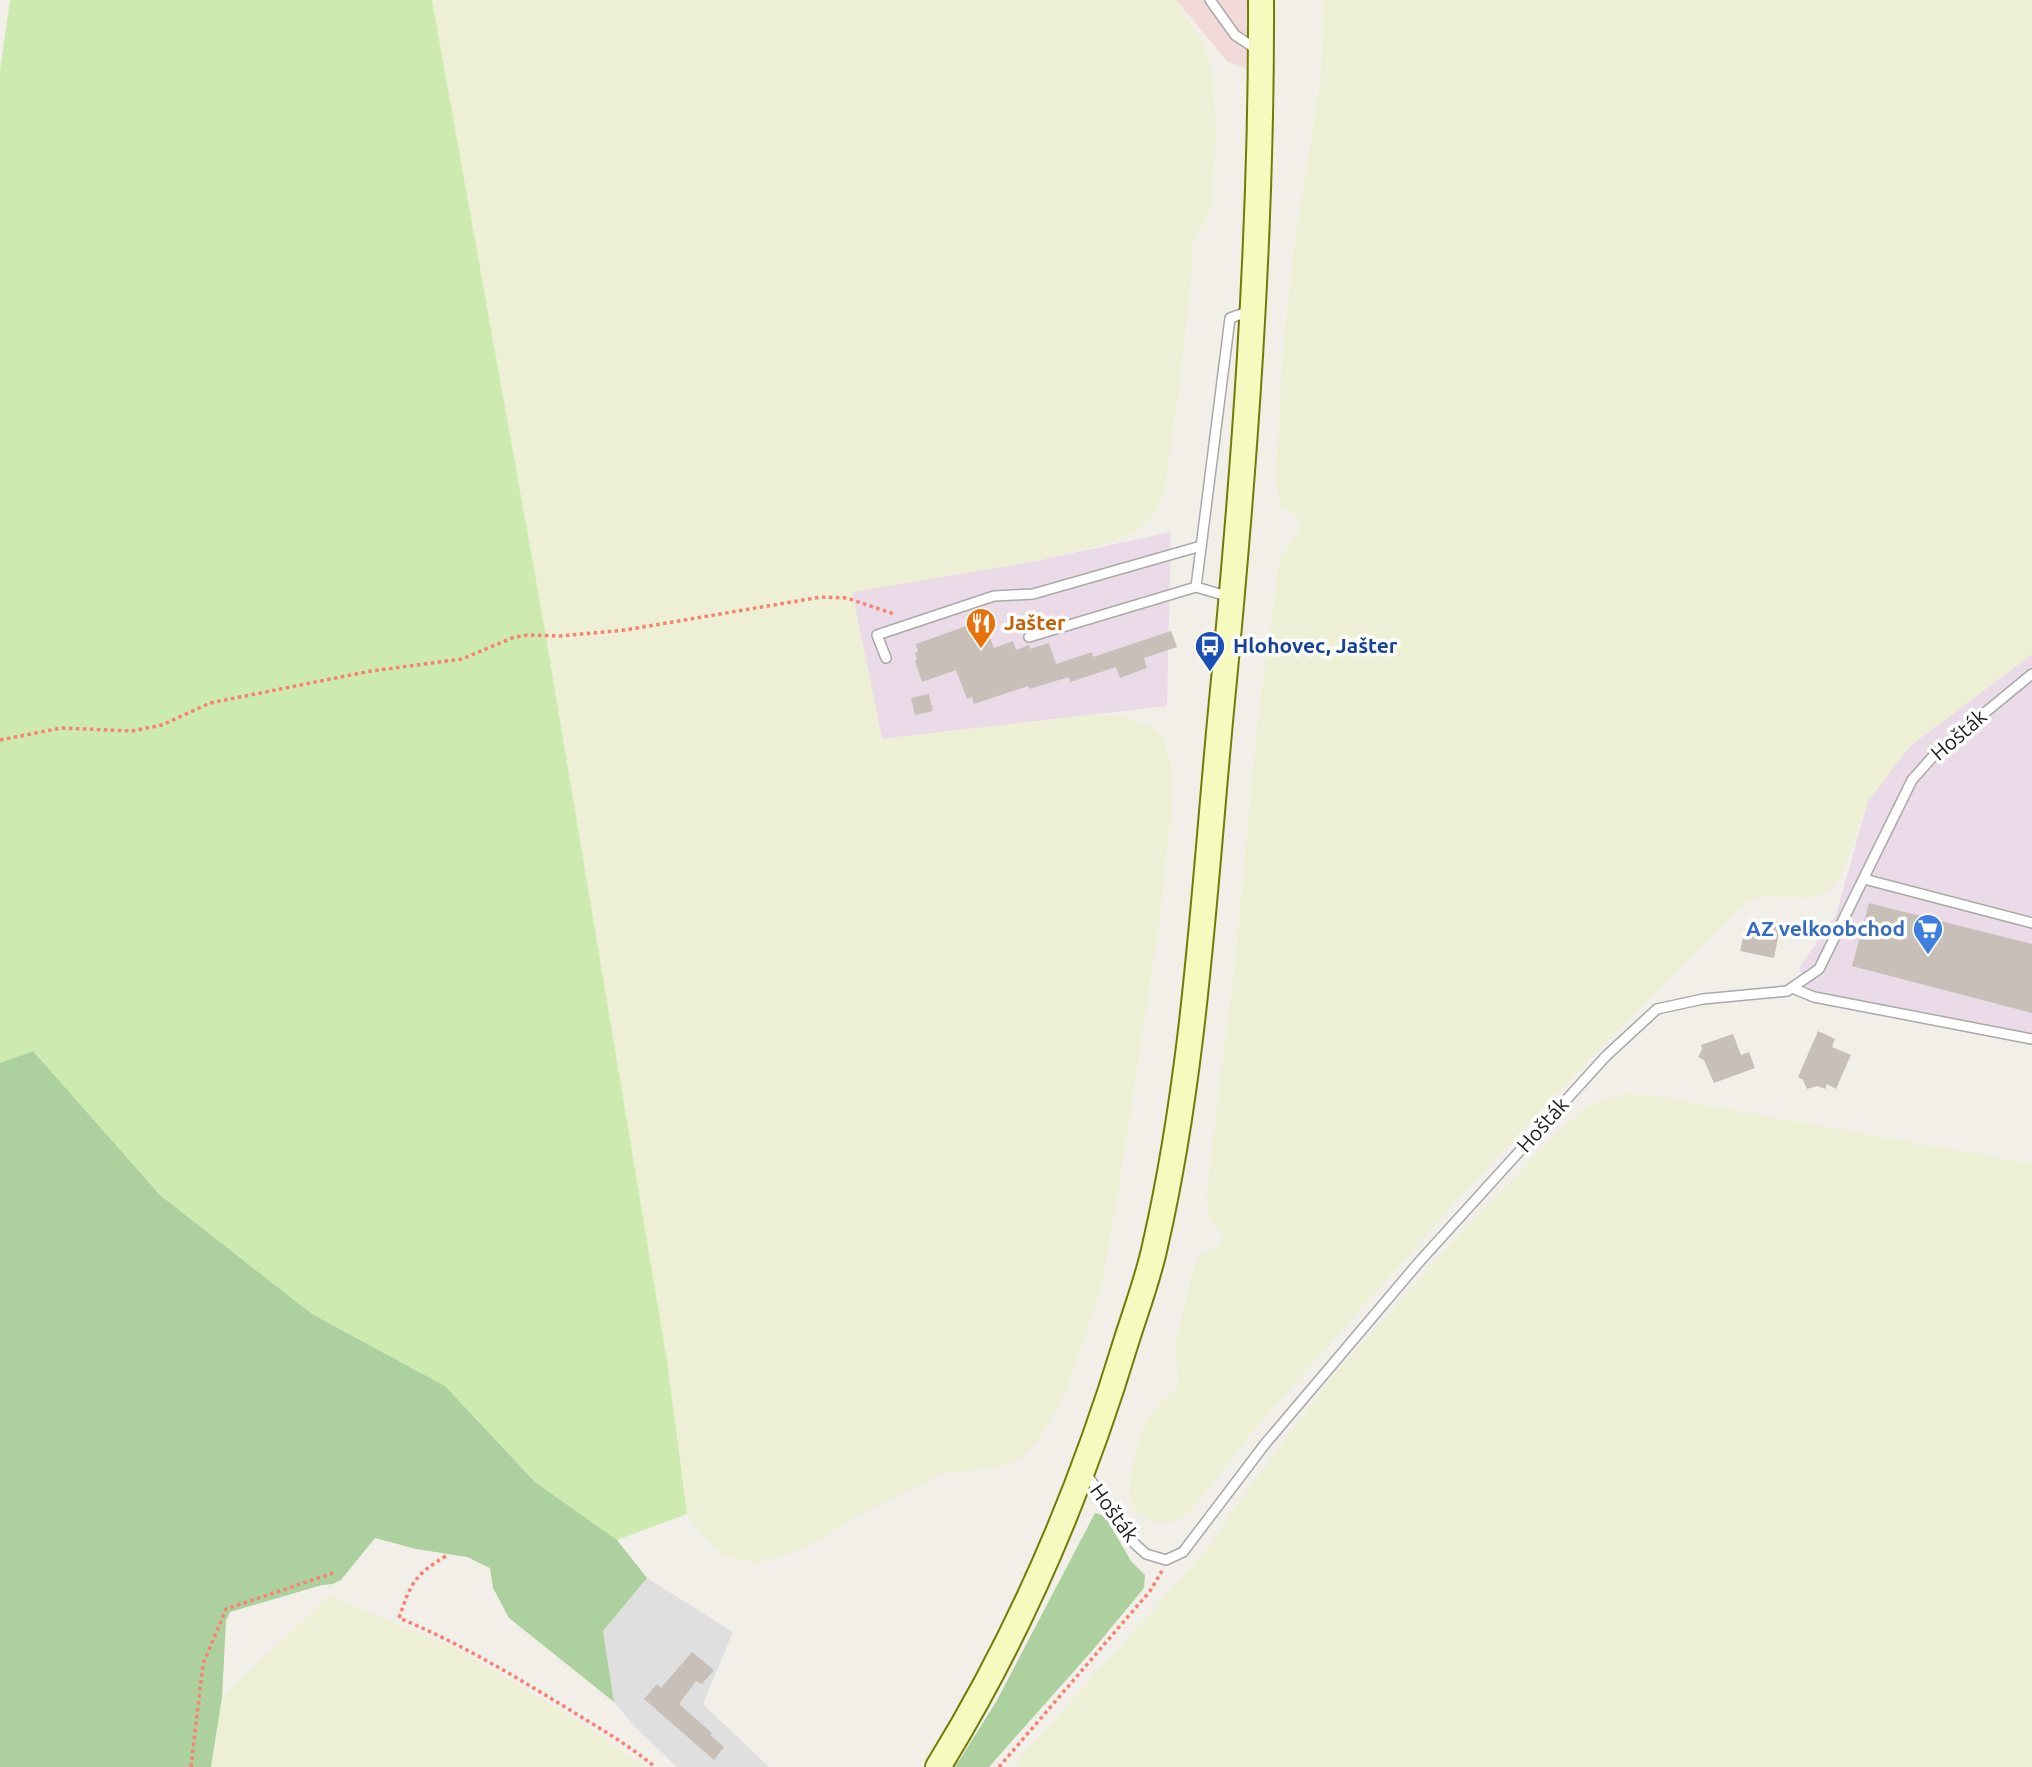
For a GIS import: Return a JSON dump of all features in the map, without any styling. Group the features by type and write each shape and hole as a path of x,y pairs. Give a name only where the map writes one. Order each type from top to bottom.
{"main road":[{"path":"938,1767 975,1708 1001,1658 1055,1541 1084,1470 1109,1400 1151,1264 1171,1169 1196,987 1232,597 1252,310 1261,0"}],"lane":[{"path":"1210,0 1236,35 1261,53"},
{"path":"1196,587 1230,318 1252,310"},
{"path":"886,659 877,635 994,596 1033,594 1201,546"},
{"path":"1029,637 1196,587 1232,597"},
{"name":"Hošták","path":"1084,1470 1135,1544 1146,1554 1166,1559 1175,1557 1192,1543 1265,1444 1420,1261 1606,1056 1657,1009 1703,999 1787,991 1819,970 1912,780 1936,752 2032,674"},
{"path":"1864,879 2032,923"},
{"path":"1792,988 1814,997 2032,1039"}],"path":[{"path":"0,740 61,728 131,731 163,725 210,704 371,671 462,660 512,638 527,635 561,636 625,630 821,597 847,598 916,622"},
{"path":"446,1556 415,1579 399,1618 438,1634 491,1662 617,1740 655,1767"},
{"path":"999,1767 1150,1591 1160,1576 1166,1559"},
{"path":"191,1767 203,1664 226,1609 336,1572"}],"shaded area":[{"path":"1176,0 1255,0 1256,25 1247,69 1227,61"},
{"path":"1171,532 1167,706 882,739 852,592 1041,560"},
{"path":"2032,654 2032,1039 1813,1003 1799,968 1836,915 1868,801 1910,746"},
{"path":"647,1578 733,1632 703,1704 769,1767 677,1767 635,1727 614,1702 603,1631"}],"green space":[{"path":"10,0 432,0 543,619 667,1360 687,1514 617,1540 535,1482 445,1386 312,1314 160,1195 33,1051 0,1063 0,70"},
{"path":"432,0 1175,0 1203,43 1213,73 1216,133 1213,192 1210,211 1192,245 1191,281 1179,389 1164,493 1155,512 1147,522 1129,535 1110,542 1041,560 852,592 882,739 1089,715 1118,715 1152,727 1163,738 1170,760 1173,791 1160,917 1101,1289 1067,1390 1038,1441 1022,1457 1006,1465 941,1474 862,1513 809,1546 757,1563 736,1559 717,1551 702,1536 687,1514 667,1360 543,619"},
{"path":"1323,0 2032,0 2032,654 1910,746 1868,801 1841,876 1827,892 1811,898 1766,896 1751,899 1736,912 1612,1036 1472,1183 1259,1424 1188,1514 1177,1521 1162,1523 1141,1515 1132,1505 1130,1476 1143,1426 1162,1400 1178,1388 1176,1339 1194,1266 1200,1256 1217,1247 1223,1235 1210,1219 1206,1199 1236,954 1257,726 1280,557 1301,526 1298,518 1280,504 1276,484 1282,359 1294,248 1321,76"},
{"path":"33,1051 160,1195 312,1314 445,1386 535,1482 617,1540 647,1578 603,1631 614,1702 509,1618 493,1588 490,1568 467,1557 416,1549 375,1538 341,1580 230,1612 226,1621 222,1697 211,1767 0,1767 0,1063"},
{"path":"1625,1094 1647,1095 2032,1164 2032,1767 1012,1767 1204,1553 1331,1379 1460,1234 1563,1127 1589,1105"},
{"path":"1095,1513 1105,1516 1131,1561 1145,1575 1144,1588 989,1767 955,1767 996,1702"},
{"path":"329,1596 453,1647 579,1721 645,1767 211,1767 222,1697"}],"building":[{"path":"983,620 994,648 1013,641 1016,650 1029,645 1030,649 1049,643 1056,664 1092,652 1093,657 1171,631 1177,647 1144,658 1147,668 1120,678 1116,667 1070,682 1069,677 1029,689 1028,686 974,704 972,697 967,699 956,670 922,682 915,661 915,653 918,652 916,644"},
{"path":"929,694 933,711 915,715 911,698"},
{"name":"AZ velkoobchod","path":"1869,903 2032,944 2032,1013 1852,966"},
{"path":"1765,919 1781,922 1774,958 1740,951 1745,928 1762,931"},
{"path":"1818,1031 1835,1039 1832,1047 1851,1055 1836,1089 1827,1084 1825,1089 1817,1086 1807,1089 1803,1080 1798,1077"},
{"path":"1733,1034 1741,1055 1749,1052 1755,1068 1714,1083 1704,1060 1698,1057 1702,1050 1701,1045"},
{"path":"692,1652 714,1670 702,1684 696,1681 679,1704 724,1747 714,1760 644,1699 657,1684 661,1688"}],"place":[{"name":"Jašter","path":"981,650"},
{"name":"Hlohovec, Jašter","path":"1210,673"},
{"name":"AZ velkoobchod","path":"1928,956"}]}
